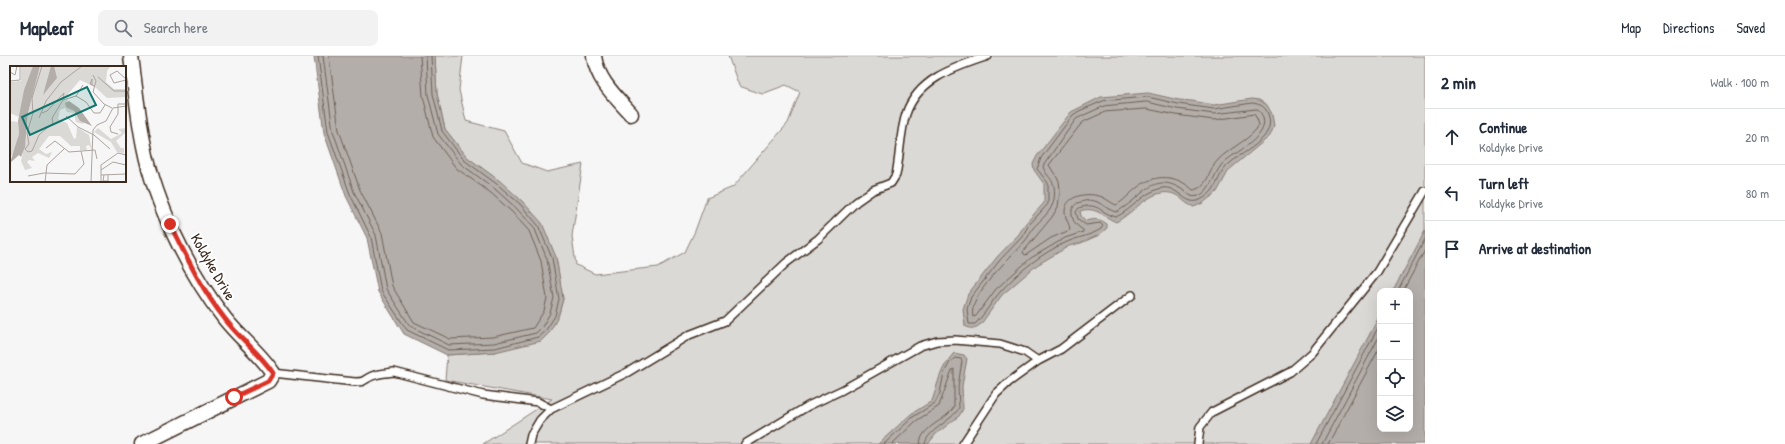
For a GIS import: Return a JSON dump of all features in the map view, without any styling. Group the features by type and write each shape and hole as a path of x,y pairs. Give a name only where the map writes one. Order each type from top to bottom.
{"street":[{"name":"Koldyke Drive","path":"131,56 144,148 157,193 170,224 191,267 224,318 240,337 265,361 273,373"},
{"path":"594,56 600,76 610,91 631,114"},
{"path":"142,444 268,381 273,373"}],"lane":[{"path":"529,444 531,436 540,420 551,409 628,372 689,335 725,321 786,263 818,239 856,202 873,190 891,183 896,175 905,115 916,92 949,70 988,56"},
{"path":"1198,444 1200,428 1212,412 1290,372 1312,353 1377,272 1425,191"},
{"path":"963,444 996,394 1038,361 1061,349 1132,295"},
{"path":"745,444 808,406 842,390 920,346 937,341 955,340 1000,344 1025,352 1038,361"},
{"path":"273,373 364,382 370,377 394,372 483,395 538,402 551,409"}],"shaded area":[{"path":"435,56 463,56 459,90 466,121 504,131 522,163 547,172 583,164 572,236 576,265 595,274 658,267 685,252 695,231 707,198 733,187 788,123 800,92 786,85 762,94 739,86 728,56 1425,56 1425,237 1398,288 1377,288 1377,326 1312,444 483,444 552,399 445,380 447,355 495,352 558,317 563,299 556,257 500,182 467,157 445,129 437,94"}],"water":[{"path":"314,56 435,56 437,94 445,129 467,157 500,181 522,201 542,223 556,257 563,299 558,317 549,333 541,341 495,352 447,355 404,334 378,292 367,238 346,196 324,133"},
{"path":"1148,93 1179,100 1214,105 1252,99 1259,100 1267,105 1272,114 1274,126 1270,136 1229,170 1217,192 1203,203 1194,207 1176,195 1160,193 1144,201 1116,222 1099,212 1090,210 1080,211 1081,216 1086,221 1094,219 1099,220 1107,224 1107,228 1099,235 1081,243 1069,246 1037,265 1002,295 981,324 973,328 965,326 963,309 968,294 997,257 1019,234 1025,224 1044,203 1044,184 1034,170 1033,164 1037,156 1071,112 1101,97"},
{"path":"1425,231 1425,444 1311,444 1377,321 1377,432 1413,432 1413,288 1395,288"},
{"path":"954,353 964,355 967,359 962,386 963,409 959,416 936,434 928,444 878,444 911,414 932,401 942,370"}],"route":[{"path":"170,224 191,267 224,318 240,337 265,361 273,373 268,381 234,397"}]}
